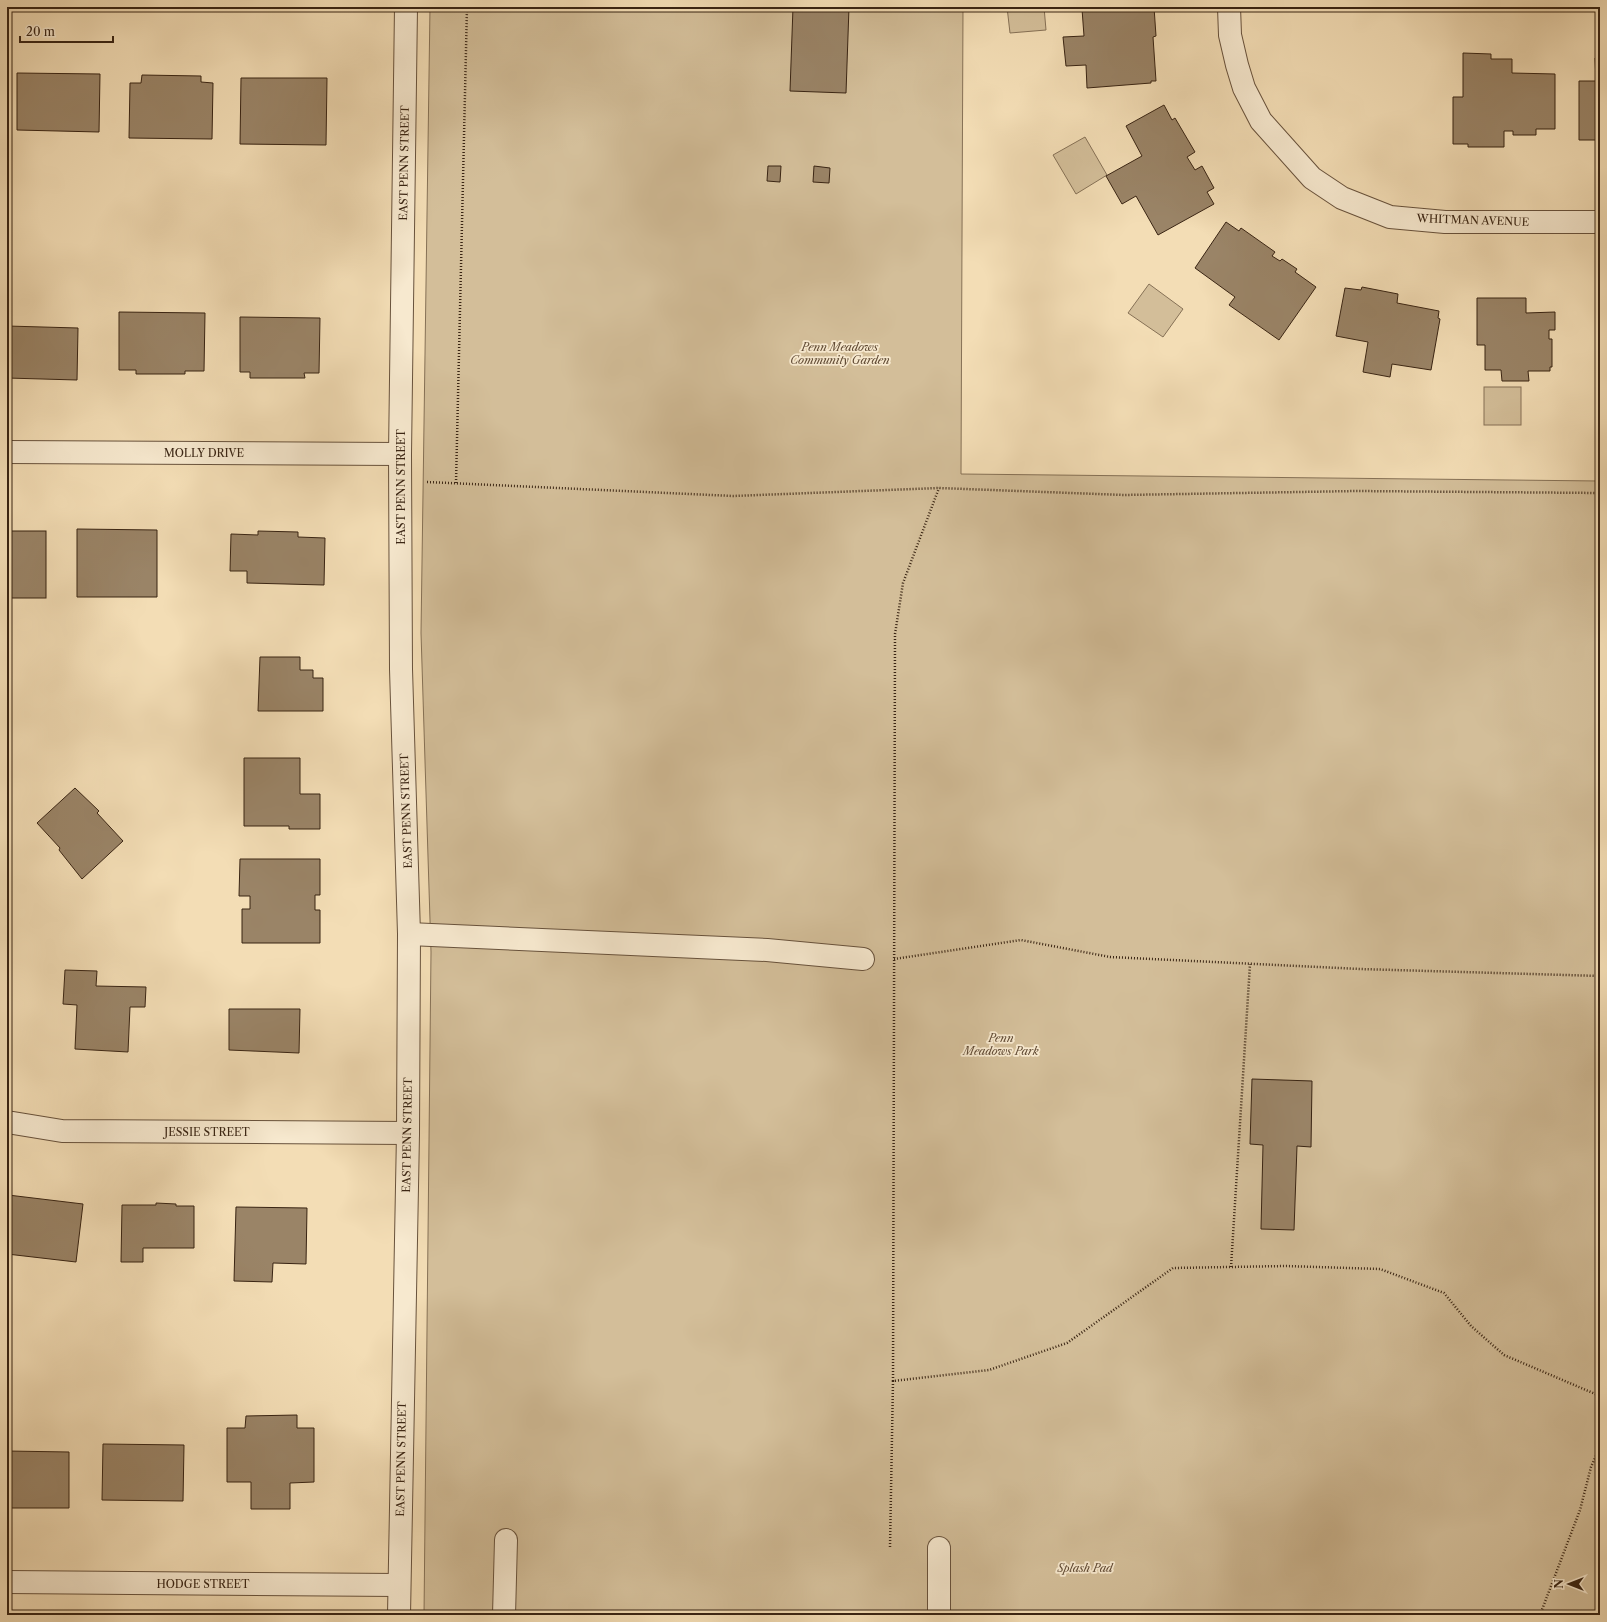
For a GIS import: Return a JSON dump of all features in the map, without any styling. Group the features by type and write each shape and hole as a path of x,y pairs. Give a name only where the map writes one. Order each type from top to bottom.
{"street":[{"name":"EAST PENN STREET","path":"399,1615 408,1133 409,934 401,669 400,454 406,7"},
{"name":"WHITMAN AVENUE","path":"1230,7 1230,35 1237,65 1244,88 1261,121 1312,178 1342,198 1390,217 1445,222 1600,222"},
{"name":"MOLLY DRIVE","path":"7,452 400,454"},
{"path":"409,934 767,950 863,959"},
{"name":"JESSIE STREET","path":"7,1122 62,1131 408,1133"},
{"path":"504,1615 506,1540"},
{"path":"939,1548 939,1615"},
{"name":"HODGE STREET","path":"7,1582 399,1585"}],"path":[{"path":"456,483 468,7"},
{"path":"401,483 456,483 733,496 939,488 1124,495 1357,491 1600,493"},
{"path":"890,1547 893,1381 895,634 903,583 939,488"},
{"path":"863,959 894,959 1021,940 1110,957 1360,969 1600,976"},
{"path":"1231,1267 1250,964"},
{"path":"893,1381 989,1370 1067,1343 1173,1268 1286,1266 1380,1269 1444,1293 1471,1326 1504,1355 1600,1396"},
{"path":"1540,1615 1580,1510 1591,1467 1600,1447"}],"green space":[{"name":"Penn Meadows Park","path":"430,7 963,7 961,474 1600,481 1600,1615 424,1615 431,952 421,633"},
{"path":"1007,7 1044,7 1046,30 1010,33"},
{"path":"1085,137 1107,175 1076,194 1053,155"},
{"path":"1149,284 1183,309 1163,337 1128,313"},
{"path":"1484,387 1521,387 1521,425 1484,425"}],"building":[{"path":"793,7 849,7 846,93 790,91"},
{"path":"1104,7 1154,7 1156,36 1153,37 1156,81 1151,81 1151,83 1087,88 1086,65 1066,66 1063,37 1084,36 1082,9"},
{"path":"1463,53 1491,54 1491,59 1512,59 1512,73 1555,74 1555,129 1536,129 1536,135 1513,135 1513,131 1504,131 1504,147 1468,147 1468,144 1453,144 1453,97 1463,97"},
{"path":"1595,58 1600,58 1600,147 1596,147 1596,140 1579,140 1579,81 1596,81"},
{"path":"17,73 100,74 99,132 17,130"},
{"path":"142,75 201,76 201,82 213,83 212,139 129,138 130,83 141,83"},
{"path":"241,78 327,78 326,145 240,144"},
{"path":"1164,105 1172,120 1175,118 1195,152 1187,157 1195,170 1202,166 1214,188 1207,192 1214,204 1158,235 1136,196 1122,204 1106,176 1142,156 1126,126"},
{"path":"768,166 781,166 780,182 767,181"},
{"path":"814,166 830,168 829,183 813,182"},
{"path":"1226,222 1239,231 1241,228 1275,252 1272,256 1280,261 1282,259 1297,269 1295,272 1316,287 1279,340 1229,305 1235,297 1195,268"},
{"path":"1362,287 1398,294 1397,303 1439,311 1438,318 1440,319 1431,370 1392,364 1390,377 1363,372 1368,342 1336,336 1345,288 1361,290"},
{"path":"1477,298 1526,298 1526,313 1555,312 1555,330 1549,330 1549,339 1552,339 1552,367 1550,367 1550,371 1528,371 1529,381 1502,381 1501,370 1485,370 1485,345 1477,345"},
{"path":"1600,305 1600,347 1599,347"},
{"path":"119,312 205,313 204,371 185,371 185,374 136,374 136,370 119,370"},
{"path":"240,317 320,318 319,373 304,373 305,378 250,378 250,372 240,372"},
{"path":"7,326 78,328 77,380 7,378"},
{"path":"77,529 157,530 157,597 77,597"},
{"path":"7,531 46,531 46,598 7,598"},
{"path":"258,531 298,532 298,537 325,538 324,585 247,583 247,571 230,571 231,534 258,535"},
{"path":"260,657 300,657 300,670 313,670 313,678 323,678 323,711 258,711"},
{"path":"244,758 300,758 300,794 320,794 320,829 289,829 289,826 244,826"},
{"path":"75,788 99,811 97,813 123,841 82,879 59,850 60,848 37,823"},
{"path":"240,859 320,859 320,895 315,895 315,910 320,910 320,943 242,943 242,909 250,909 250,896 239,896"},
{"path":"65,970 97,971 96,986 146,987 145,1007 130,1007 128,1052 75,1049 77,1005 63,1004"},
{"path":"229,1009 300,1009 299,1053 229,1050"},
{"path":"1252,1079 1312,1081 1311,1147 1297,1146 1294,1230 1261,1229 1263,1145 1250,1144"},
{"path":"8,1195 83,1204 76,1262 7,1254"},
{"path":"156,1203 176,1204 176,1206 194,1206 194,1248 143,1248 143,1262 121,1262 122,1205 156,1205"},
{"path":"236,1207 307,1208 306,1264 273,1263 272,1282 234,1281"},
{"path":"297,1415 297,1428 314,1428 314,1482 290,1483 290,1509 251,1509 251,1482 227,1482 227,1428 245,1428 246,1416"},
{"path":"103,1444 184,1445 183,1501 102,1500"},
{"path":"7,1451 69,1452 69,1508 7,1508"}],"park label":[{"name":"Penn Meadows Community Garden","path":"840,353"},
{"name":"Splash Pad","path":"1085,1568"}]}
